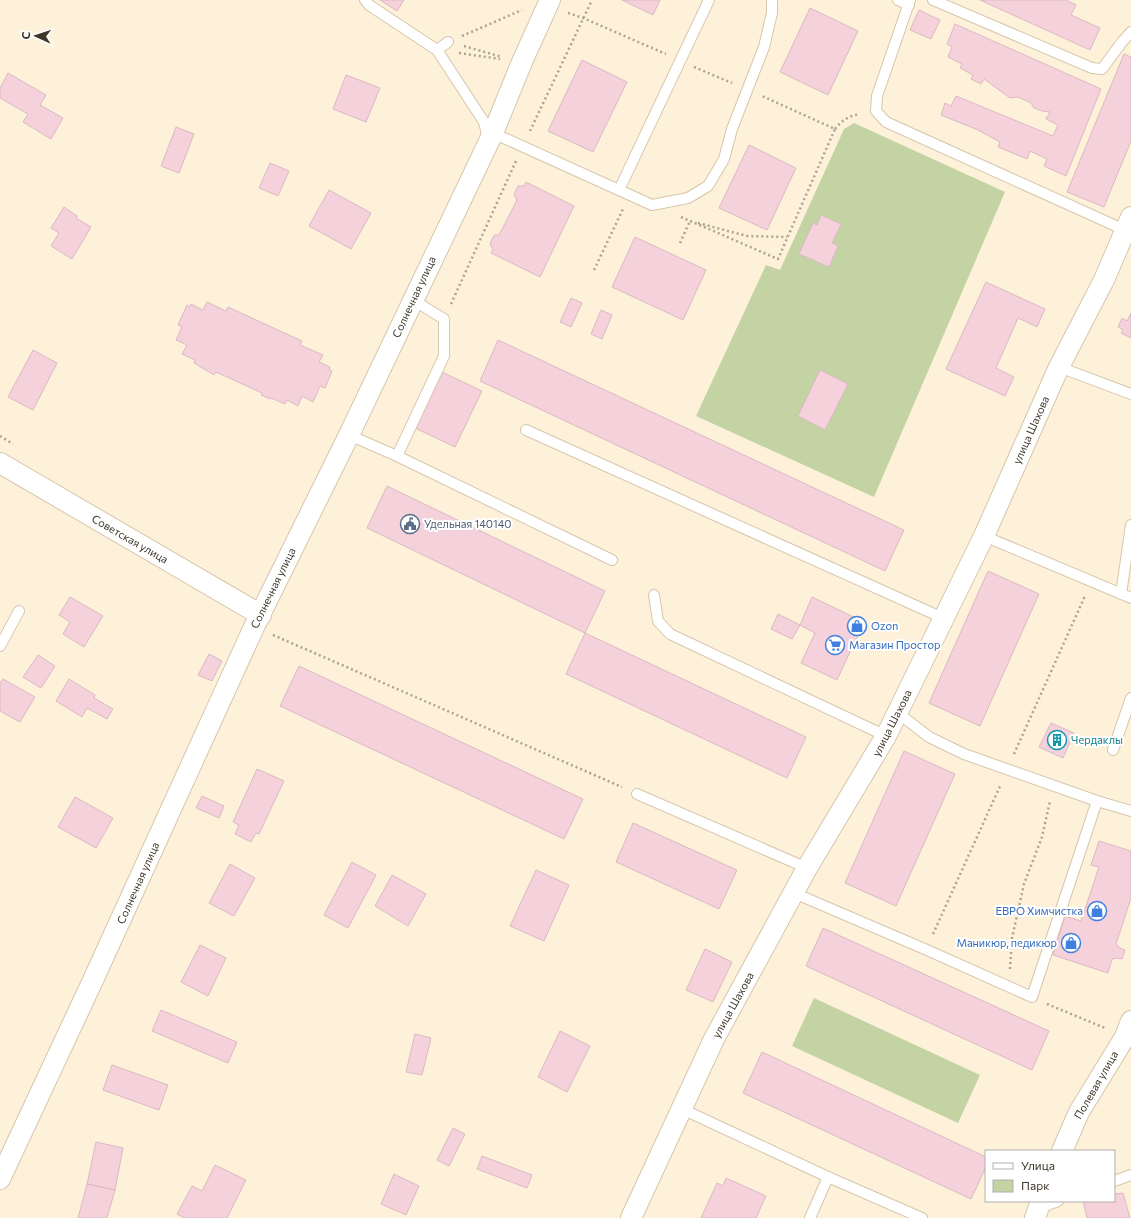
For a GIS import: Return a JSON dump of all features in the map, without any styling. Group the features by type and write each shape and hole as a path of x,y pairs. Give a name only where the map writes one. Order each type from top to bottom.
{"street":[{"name":"Солнечная улица","path":"0,1178 94,978 258,621 349,435 491,137 517,61 549,3"},
{"name":"улица Шахова","path":"631,1218 714,1039 807,868 886,736 898,713 984,536 1059,367 1104,280 1129,226"},
{"name":"Советская улица","path":"0,463 258,621"},
{"name":"Полевая улица","path":"1062,1150 1079,1112 1128,1029"}],"lane":[{"path":"365,0 369,5 437,50 484,122 491,137 652,205 688,198 708,186 724,159 732,129 764,47 772,13 772,0"},
{"path":"619,190 709,0"},
{"path":"898,0 910,2 877,96 876,111 886,122 1129,226"},
{"path":"933,0 1092,68 1102,69 1131,32"},
{"path":"437,50 448,42"},
{"path":"397,456 444,356 444,319 413,300"},
{"path":"1059,367 1131,394"},
{"path":"526,430 943,618"},
{"path":"349,435 397,456 612,560"},
{"path":"1121,594 1131,525"},
{"path":"984,536 1131,598"},
{"path":"654,595 658,621 670,634 886,736"},
{"path":"0,646 19,611"},
{"path":"1113,750 1131,698"},
{"path":"898,713 930,737 964,754 1097,801 1131,811"},
{"path":"637,794 807,868"},
{"path":"794,893 1032,997 1097,801"},
{"path":"682,1108 828,1177 922,1218"},
{"path":"1115,1181 1131,1175"},
{"path":"810,1218 828,1177"},
{"path":"1038,1209 1056,1202"}],"path":[{"path":"549,3 835,129"},
{"path":"448,42 523,9"},
{"path":"448,42 517,61"},
{"path":"437,50 517,61"},
{"path":"652,205 778,259 835,129 842,120 855,115 876,111"},
{"path":"594,270 629,194"},
{"path":"690,221 747,236 788,237"},
{"path":"680,243 690,221"},
{"path":"0,436 13,444"},
{"path":"258,621 637,794"},
{"path":"1009,987 1012,938 1024,884 1042,837 1054,785"},
{"path":"1032,997 1128,1029"}],"green space":[{"path":"854,123 1005,192 874,497 696,416 766,265 780,270 844,129"},
{"path":"814,998 980,1075 958,1123 792,1046"}],"building":[{"path":"380,0 404,0 397,11"},
{"path":"622,0 660,0 653,15"},
{"path":"980,0 1066,0 1076,5 1071,15 1100,28 1090,50"},
{"path":"810,8 858,31 828,95 780,72"},
{"path":"919,10 940,20 931,39 910,30"},
{"path":"955,24 1101,89 1066,176 1044,166 1047,159 1030,151 1027,159 998,147 1000,142 978,130 941,115 945,103 951,106 956,96 1053,136 1058,125 1046,119 1050,112 1034,108 1031,103 1018,97 1010,98 984,79 981,84 971,79 973,75 960,68 962,64 948,57 952,47 947,44"},
{"path":"1124,54 1131,57 1131,141 1104,207 1067,192"},
{"path":"582,60 627,82 593,152 548,131"},
{"path":"8,73 46,95 40,105 63,118 51,139 23,122 28,114 0,98 0,88"},
{"path":"346,75 380,88 366,122 333,109"},
{"path":"176,127 194,134 179,173 161,166"},
{"path":"749,145 796,168 767,230 719,208"},
{"path":"270,163 289,171 278,196 259,188"},
{"path":"526,182 574,206 540,277 491,253 493,249 490,244 494,235 499,235 517,200 514,195 518,186 524,186"},
{"path":"329,190 371,213 351,249 309,226"},
{"path":"64,207 77,216 76,218 91,227 72,259 51,246 59,233 51,228"},
{"path":"821,215 841,224 832,243 838,246 829,267 799,254 813,223 817,225"},
{"path":"635,237 706,270 683,320 612,287"},
{"path":"986,282 1045,309 1037,327 1018,318 996,368 1014,377 1005,396 946,369"},
{"path":"571,298 582,303 571,327 560,322"},
{"path":"207,302 226,311 228,307 302,341 300,345 323,355 319,362 330,367 329,369 332,371 325,388 320,386 313,402 302,396 298,406 287,400 285,404 261,395 262,393 216,372 214,375 194,363 195,360 182,354 187,345 176,340 182,327 178,325 187,305 190,307 191,304 203,310"},
{"path":"601,310 612,315 602,339 591,334"},
{"path":"1131,313 1131,338 1121,333 1123,330 1118,327 1122,318 1127,321"},
{"path":"498,340 904,530 885,571 480,381"},
{"path":"33,350 57,363 33,410 8,397"},
{"path":"820,370 848,384 825,430 798,416"},
{"path":"442,372 482,391 455,447 415,428"},
{"path":"387,486 605,591 585,633 367,528"},
{"path":"988,571 1039,594 980,726 929,703"},
{"path":"70,597 103,616 84,647 63,634 70,622 59,615"},
{"path":"812,597 864,622 837,680 801,663 815,633 800,625"},
{"path":"778,614 800,625 792,639 771,629"},
{"path":"585,633 806,737 787,778 566,674"},
{"path":"209,654 222,661 212,681 198,675"},
{"path":"38,655 55,666 41,688 23,677"},
{"path":"299,666 583,799 564,839 280,706"},
{"path":"3,679 35,697 20,722 0,711 0,683"},
{"path":"69,679 95,695 94,698 113,709 107,719 87,708 82,717 56,701"},
{"name":"Чердаклы","path":"1051,723 1074,733 1063,758 1039,747"},
{"path":"904,751 955,774 896,906 845,883"},
{"path":"257,769 284,781 259,834 256,833 251,842 235,834 239,825 233,822"},
{"path":"202,796 224,806 219,818 196,808"},
{"path":"75,797 113,818 96,848 58,827"},
{"path":"633,823 737,870 719,909 616,862"},
{"path":"1099,841 1131,851 1131,898 1116,944 1125,950 1122,959 1112,959 1108,973 1053,955 1065,916 1081,921 1099,867 1091,865"},
{"path":"352,862 376,875 348,928 324,915"},
{"path":"230,864 255,878 234,916 209,903"},
{"path":"536,870 569,885 544,941 510,926"},
{"path":"392,875 426,894 408,926 375,906"},
{"path":"823,928 1049,1031 1032,1070 806,966"},
{"path":"200,945 226,958 208,996 181,982"},
{"path":"705,949 732,962 713,1002 686,990"},
{"path":"161,1010 237,1042 228,1063 152,1031"},
{"path":"560,1031 590,1046 567,1092 538,1077"},
{"path":"415,1034 431,1038 422,1075 406,1072"},
{"path":"762,1052 985,1157 985,1169 971,1199 743,1093"},
{"path":"112,1065 168,1085 159,1110 103,1090"},
{"path":"453,1128 465,1134 449,1166 437,1160"},
{"path":"96,1142 123,1148 115,1190 87,1184"},
{"path":"482,1156 532,1175 527,1188 477,1169"},
{"path":"215,1165 246,1180 227,1218 184,1218 177,1214 192,1186 202,1191"},
{"path":"394,1174 419,1186 406,1215 381,1204"},
{"path":"726,1178 766,1196 756,1218 701,1218 717,1183 723,1186"},
{"path":"87,1184 115,1190 107,1218 78,1218"},
{"path":"1123,1193 1130,1218 1087,1218 1083,1202 1115,1202 1115,1194"}],"place":[{"name":"Удельная 140140","path":"410,524"},
{"name":"Ozon","path":"857,626"},
{"name":"Магазин Простор","path":"835,645"},
{"name":"Чердаклы","path":"1057,740"},
{"name":"ЕВРО Химчистка","path":"1097,911"},
{"name":"Маникюр, педикюр","path":"1071,943"}]}
